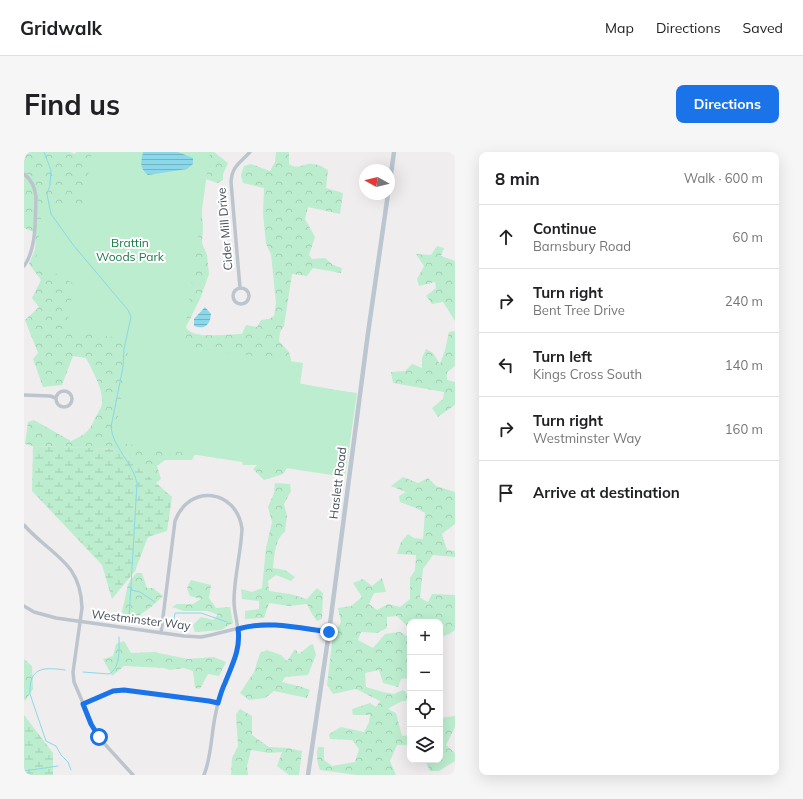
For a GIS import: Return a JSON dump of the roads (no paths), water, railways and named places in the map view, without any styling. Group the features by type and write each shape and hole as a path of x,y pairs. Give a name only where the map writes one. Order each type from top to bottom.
{"main road":[{"path":"392,164 394,152"},
{"name":"Haslett Road","path":"308,775 329,632 368,333 387,200"}],"street":[{"name":"Cider Mill Drive","path":"240,288 231,182 232,174 236,165 250,152"},
{"path":"24,174 30,179 36,193 32,252 24,266"},
{"name":"Cider Mill Drive","path":"240,288 246,289 249,296 248,301 243,304 238,304 233,297 234,292 240,288"},
{"path":"66,391 70,393 72,400 69,405 64,406 59,405 56,398 59,393 66,391"},
{"path":"24,395 50,396 56,398"},
{"path":"161,633 178,515 186,504 201,496 212,496 224,499 236,511 241,522 242,536 234,597 234,609 238,629 238,645 218,703 212,732 209,758 204,775"},
{"path":"24,525 34,536 65,562 76,577 82,597 82,608 73,676 74,682 91,724 99,737 133,775"},
{"name":"Westminster Way","path":"24,606 34,612 48,616 80,622 184,636 211,636 263,624 329,632"},
{"path":"83,704 113,691 124,690 218,703"}],"water":[{"path":"143,152 178,152 193,158 193,164 187,169 148,175 142,167 141,162"},
{"path":"205,307 211,314 208,324 204,327 194,326 194,319"}],"waterway":[{"path":"44,152 51,170 50,185 47,194 51,214 74,246 128,310 131,317 111,427 115,442 132,469 137,483 129,619"},
{"path":"131,590 140,592 155,602"},
{"path":"173,626 175,613 201,613 227,622"},
{"path":"83,672 109,674 113,671 116,667 119,652 119,637"},
{"path":"65,670 44,669 39,671 32,678 30,694 46,741 56,746 61,755 68,762 71,770"},
{"path":"24,771 58,766"}],"park label":[{"name":"Brattin Woods Park","path":"130,250"}]}
